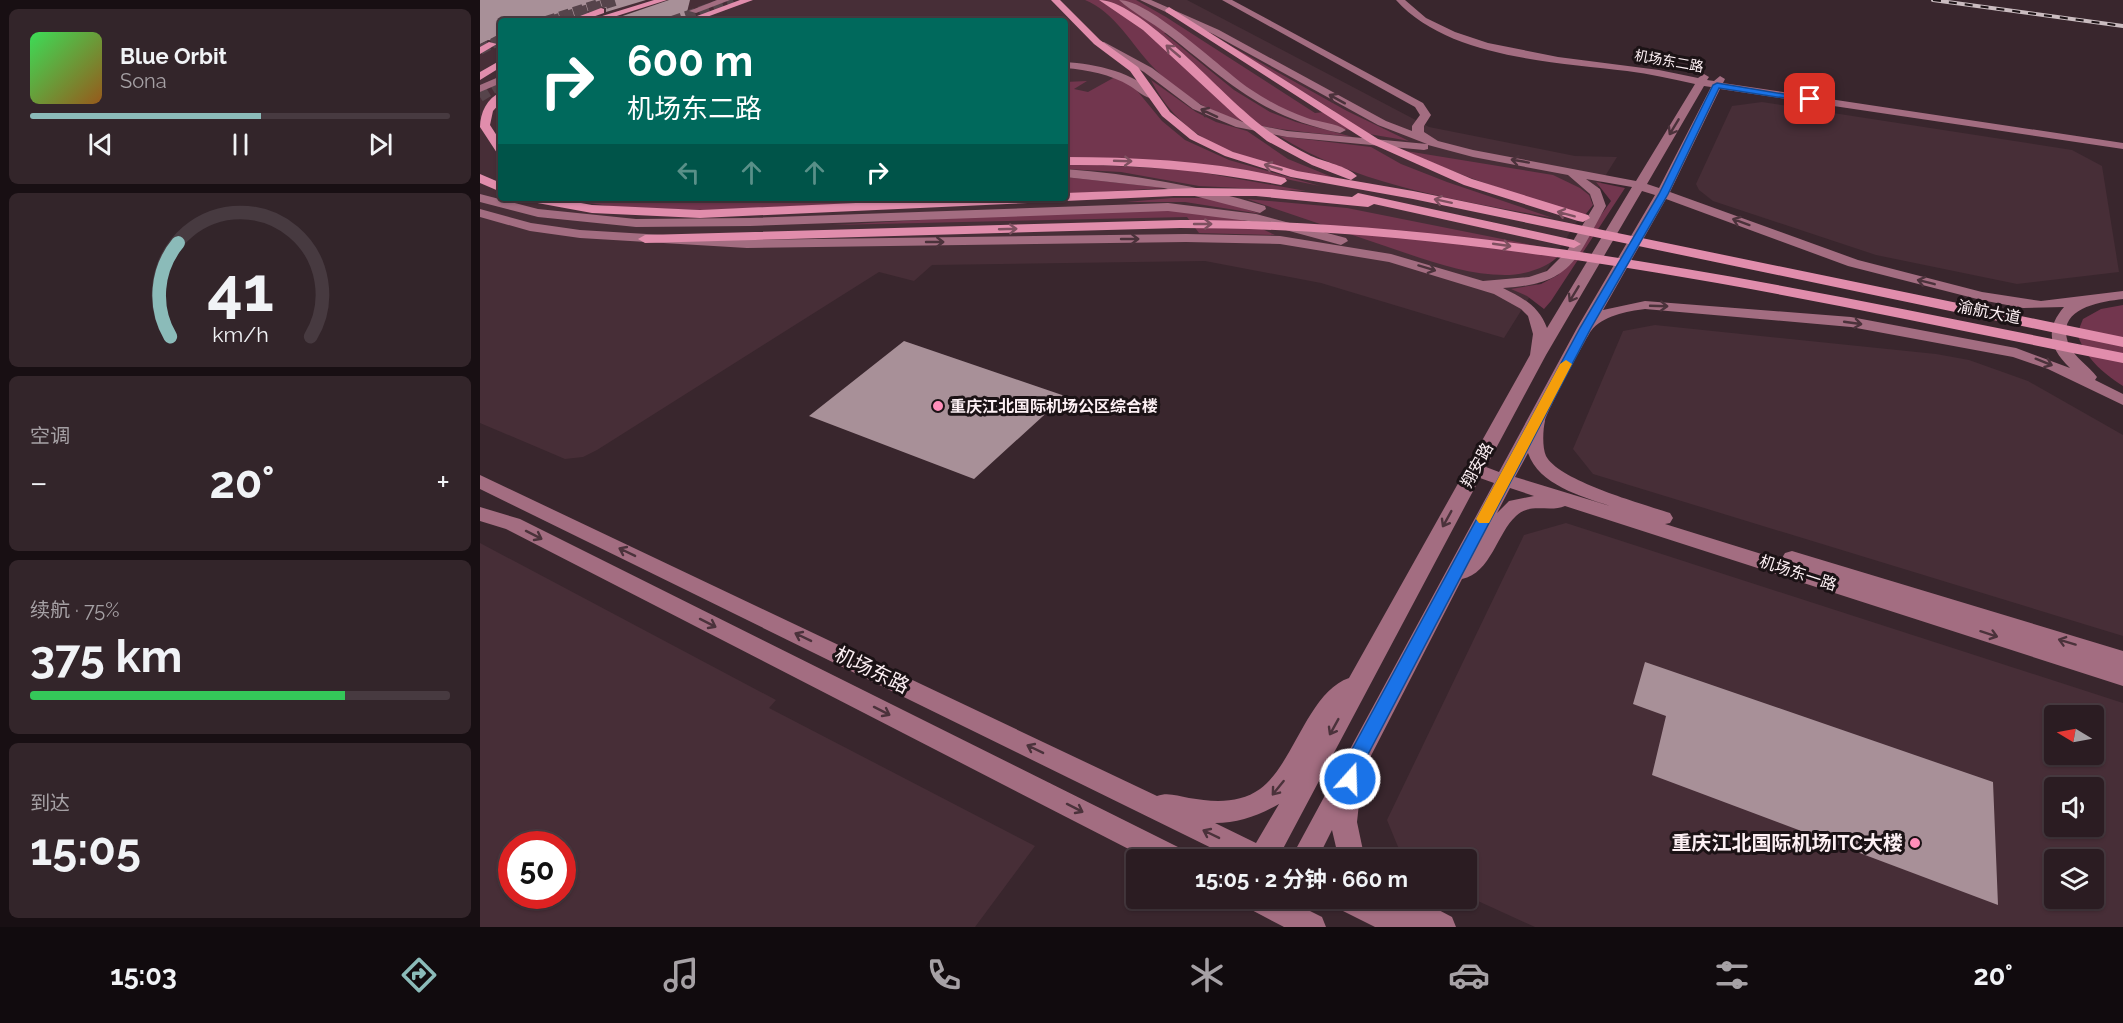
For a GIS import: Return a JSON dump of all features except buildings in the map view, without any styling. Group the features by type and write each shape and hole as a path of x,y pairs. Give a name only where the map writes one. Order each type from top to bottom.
{"highway":[{"path":"582,18 640,0"},
{"path":"601,18 663,0"},
{"path":"697,14 749,0"},
{"path":"1055,0 1097,42 1134,69 1166,114 1185,130 1229,154 1295,174 1413,195 1909,296"},
{"path":"1103,0 1136,19 1264,134 1310,160 1413,195"},
{"path":"1169,10 1374,141 1506,196 1562,213 1909,296"},
{"path":"480,51 497,48"},
{"path":"480,63 497,48"},
{"path":"480,77 498,65"},
{"path":"498,98 488,110 484,124 498,146"},
{"path":"1068,160 1146,162 1214,169 1323,189 1396,207 1847,303"},
{"path":"480,178 498,187"},
{"path":"1068,197 1162,192 1240,192 1396,207"},
{"path":"548,201 592,209 700,214 984,201"},
{"path":"645,239 1191,224 1269,224 1484,242 1574,255 1847,303"},
{"name":"渝航大道","path":"1909,296 2123,342"},
{"name":"渝航大道","path":"1847,303 2123,358"}],"main road":[{"path":"697,14 726,0"},
{"path":"1123,0 1148,15 1248,92 1277,109 1318,125 1554,167 1640,185 1853,262 1981,296 2041,304 2120,295"},
{"path":"1144,0 1216,32 1371,117 1428,145"},
{"path":"1152,0 1169,10"},
{"path":"1226,0 1409,99 1426,111 1418,133 1428,145"},
{"name":"机场东二路","path":"1400,0 1413,15 1443,30 1485,45 1538,57 1659,73 2123,146"},
{"path":"1097,42 1148,70 1197,107 1240,125 1287,134 1428,145"},
{"path":"1068,65 1096,69 1148,70"},
{"path":"1096,69 1127,78 1152,96"},
{"path":"480,89 498,80"},
{"name":"机场东二路","path":"1711,81 2123,139"},
{"name":"翔安路","path":"1309,849 1586,328 1663,194 1711,81"},
{"name":"翔安路","path":"1267,849 1538,355 1640,185 1711,81"},
{"path":"1371,117 1396,122 1422,120"},
{"path":"2021,131 2092,145 2123,158"},
{"path":"1677,165 1679,184 1685,196 1718,214"},
{"path":"1480,284 1539,279 1558,270 1594,216 1600,206 1596,192 1575,174 1554,167"},
{"path":"1068,173 1171,185 1227,198 1274,214 1302,228"},
{"path":"480,198 538,213 636,223 800,220 1168,207 1205,209 1302,228 1391,258 1480,284 1514,298 1535,315 1541,334 1538,355"},
{"path":"480,204 540,221 624,237"},
{"path":"480,213 530,227 645,239 747,244 1235,238 1280,240 1391,258"},
{"path":"2087,300 2068,309 2062,315 2057,329 2061,345 2085,373 2123,400"},
{"path":"1586,328 1607,312 1645,305 1851,322 2016,352 2054,366 2123,400"},
{"path":"1538,418 1535,438 1537,456 1552,475 1571,485 1674,522"},
{"name":"机场东一路","path":"1476,466 1594,508 2119,672"},
{"name":"机场东一路","path":"1507,476 1674,522 2119,672"},
{"name":"机场东路","path":"480,481 1242,849"},
{"path":"1449,586 1482,552 1500,519 1515,506 1555,502 1594,508"},
{"name":"机场东路","path":"480,514 523,530 1155,849"},
{"path":"1129,794 1207,812 1244,810 1260,803 1282,784 1329,707 1363,675"},
{"path":"1348,849 1343,819 1346,797 1356,761"},
{"path":"1282,909 1312,927"},
{"path":"1367,909 1404,927"},
{"path":"1408,909 1442,927"}],"shaded area":[{"path":"480,0 1187,0 1429,127 1575,156 1617,157 1504,338 1321,283 1205,261 932,265 914,281 879,272 597,450 583,457 565,459 480,423"},
{"path":"1085,0 1136,0 1315,113 1334,111 1222,41 1347,111 1409,141 1327,125 1280,109 1239,84 1175,32 1164,33 1234,90 1270,112 1296,122 1353,137 1271,127 1221,114 1198,103 1175,87 1153,67 1105,12"},
{"path":"1115,77 1134,87 1162,121 1185,140 1229,160 1320,186 1271,176 1068,158 1068,82 1087,81 1074,89 1088,92"},
{"path":"1151,80 1196,112 1216,122 1247,131 1288,159 1337,179 1327,179 1251,159 1212,142 1194,131 1178,117 1163,101"},
{"path":"1762,102 2072,150 2102,166 2119,272 2017,284 1876,255 1713,201 1699,190 1696,184 1732,106"},
{"path":"1279,136 1371,147 1401,164 1447,182 1553,218 1447,198 1377,180 1343,168"},
{"path":"1406,151 1553,175 1580,188 1589,195 1593,205 1585,215 1494,186"},
{"path":"1068,165 1188,170 1306,191 1199,186 1121,172 1068,169"},
{"path":"1068,177 1166,188 1068,194"},
{"path":"1596,182 1625,188 1544,309 1527,296 1511,289 1541,284 1558,275 1611,201"},
{"path":"1172,198 1210,198 1261,214 1185,202 1126,202"},
{"path":"1247,199 1347,208 1562,251 1544,266 1520,274 1474,272 1429,261"},
{"path":"575,201 914,201 704,210 616,207"},
{"path":"1173,210 1238,218 1275,235 1199,233 1187,217 832,225 1028,214"},
{"path":"2123,305 2123,386 2095,364 2085,351 2077,334 2083,319 2101,309"},
{"path":"1655,325 1936,354 1969,360 2028,381 2123,435 2123,636 1593,474 1573,449 1623,331"},
{"path":"1566,523 2123,703 2123,927 1535,927 1477,901 1477,849 1399,849 1387,820 1524,535"},
{"path":"480,543 776,700 769,708 1035,846 975,927 480,927"}],"tunnel":[{"path":"555,18 611,0"},
{"path":"560,18 618,0"},
{"path":"681,18 733,0"},
{"path":"695,18 701,16"},
{"path":"480,50 498,41"},
{"path":"492,44 498,41"},
{"path":"480,97 498,86"}],"railway":[{"path":"1933,0 2123,26"}],"slow traffic":[{"path":"1484,519 1566,364"}],"place":[{"name":"重庆江北国际机场公区综合楼","path":"938,406"},
{"name":"重庆江北国际机场ITC大楼","path":"1915,843"}],"route":[{"path":"1350,779 1356,761 1586,328 1663,194 1717,85 1810,99"}]}
